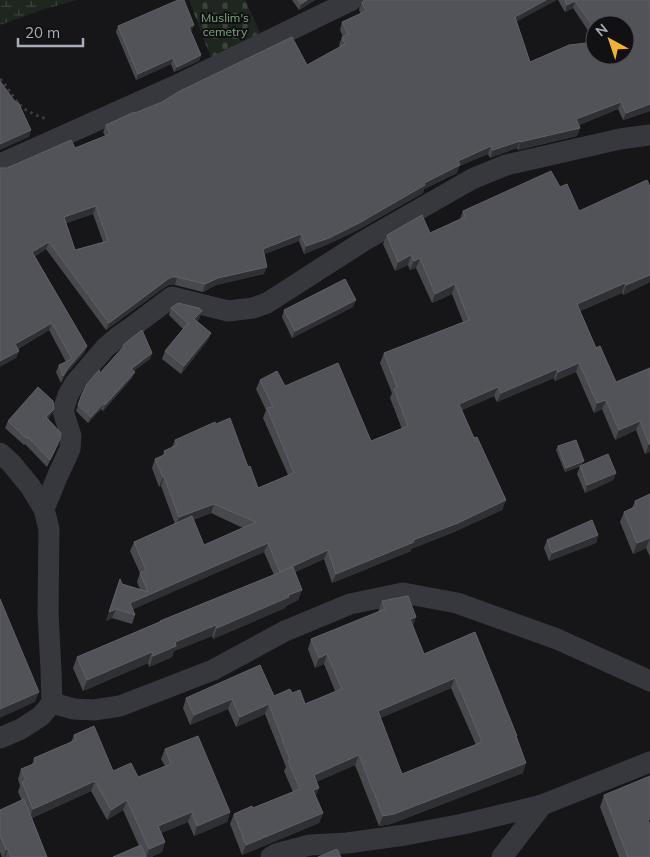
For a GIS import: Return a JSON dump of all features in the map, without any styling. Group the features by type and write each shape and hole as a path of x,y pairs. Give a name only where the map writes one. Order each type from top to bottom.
{"street":[{"path":"0,164 180,84 352,0"},
{"path":"44,509 70,449 71,436 63,411 71,389 105,348 172,297 228,312 253,308 267,303 362,242 472,179 506,165 620,139 650,135"},
{"path":"0,453 30,486 44,509 49,529 48,612 52,670 52,703 41,716 21,729 0,738"},
{"path":"52,703 74,709 94,710 120,706 213,670 286,631 350,604 403,593 457,603 557,639 650,681"},
{"path":"271,857 310,845 347,843 405,835 464,824 542,805 650,762"},
{"path":"502,857 542,805"}],"path":[{"path":"0,79 7,85 16,102 33,114 78,129"}],"green space":[{"path":"0,0 77,0 0,25"},
{"name":"Muslim's cemetry","path":"189,0 245,0 260,33 211,58"}],"building":[{"path":"178,0 184,0 194,25 189,27 201,55 177,67 173,58 138,74 118,26"},
{"path":"298,0 307,0 301,4"},
{"path":"364,0 546,0 515,17 530,62 569,45 585,43 585,65 635,65 635,15 585,15 575,1 567,5 565,0 650,0 650,104 626,113 621,102 576,119 580,128 520,141 493,150 491,146 458,161 460,165 424,183 425,185 329,238 306,246 301,234 263,249 267,267 218,278 205,284 172,277 109,323 49,242 32,252 87,346 63,376 59,365 72,359 52,323 15,344 19,351 0,361 0,168 7,168 71,140 75,148 110,134 106,125 162,102 180,91 292,37 307,65 345,44 342,37 348,34 342,22 366,11 362,2","holes":["96,206 108,241 75,250 64,217"]},
{"path":"0,81 16,103 18,102 31,130 0,144"},
{"path":"551,171 560,187 567,184 579,211 647,180 650,187 650,275 626,285 625,283 577,304 596,348 600,346 616,382 650,368 650,444 640,421 619,430 606,400 597,403 579,363 558,372 557,369 501,393 498,387 459,404 474,438 477,437 506,500 458,523 413,540 414,542 336,574 328,550 280,572 268,543 130,603 135,615 116,609 109,612 120,579 122,584 148,592 140,573 146,570 134,542 192,516 204,545 256,522 214,504 179,517 155,459 166,454 164,451 177,445 175,440 215,422 216,424 230,418 258,488 294,473 267,408 273,407 260,380 277,371 285,386 338,363 371,441 408,426 394,389 397,387 384,353 469,320 455,284 435,294 420,258 414,261 411,255 398,262 387,235 422,215 430,233 465,217 463,211"},
{"path":"345,279 356,300 295,331 284,310"},
{"path":"178,303 199,308 202,311 194,319 211,333 184,366 165,351 188,323 171,308"},
{"path":"142,330 152,353 131,369 135,372 105,405 104,403 91,417 78,405 87,384 99,370 100,373 123,345"},
{"path":"38,387 53,401 54,409 46,417 61,433 50,460 28,437 27,439 8,421"},
{"path":"576,440 584,461 566,468 558,446"},
{"path":"608,454 616,473 587,485 580,466"},
{"path":"650,494 650,538 637,543 624,512 637,506 635,501"},
{"path":"592,520 598,535 552,553 547,540"},
{"path":"293,567 302,590 217,628 216,625 175,642 176,646 153,656 152,652 87,680 77,657"},
{"path":"408,596 416,617 410,619 424,654 475,632 526,763 394,814 383,816 359,755 314,775 319,788 313,790 323,813 246,845 234,814 300,789 288,761 290,760 269,704 240,717 232,699 194,715 186,698 260,665 274,696 290,689 292,693 300,690 305,704 342,689 327,654 319,658 311,639 385,609 382,601","holes":["455,678 482,742 402,774 378,711"]},
{"path":"0,599 39,692 0,709"},
{"path":"94,726 113,771 131,763 138,777 171,764 165,749 198,736 230,812 197,826 192,812 158,826 165,842 149,849 127,800 111,810 95,781 33,809 22,782 26,780 21,769 36,763 34,758 76,740 74,735"},
{"path":"650,776 650,819 648,820 650,825 650,857 628,857 604,795"},
{"path":"24,799 47,857 11,857 0,835 0,810"},
{"path":"141,845 146,857 113,857"},
{"path":"337,849 341,857 318,857"}]}
